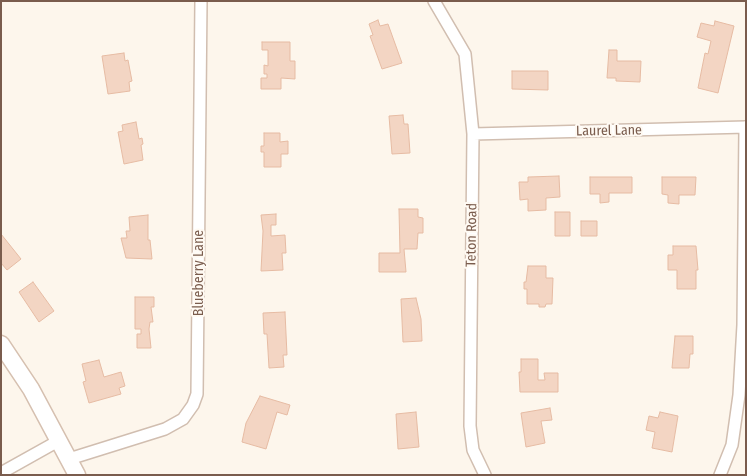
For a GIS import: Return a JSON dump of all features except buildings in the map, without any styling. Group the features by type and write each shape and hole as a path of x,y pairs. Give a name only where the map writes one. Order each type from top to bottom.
{"main road":[{"path":"1,344 31,389 60,440 77,475"}],"street":[{"name":"Blueberry Lane","path":"69,459 170,427 188,413 197,394 200,1"},
{"name":"Teton Road","path":"434,1 465,54 473,134 470,426 473,450 484,475"},
{"name":"Laurel Lane","path":"473,134 745,127"},
{"path":"720,475 741,424 745,127"},
{"path":"1,473 60,440"}]}
